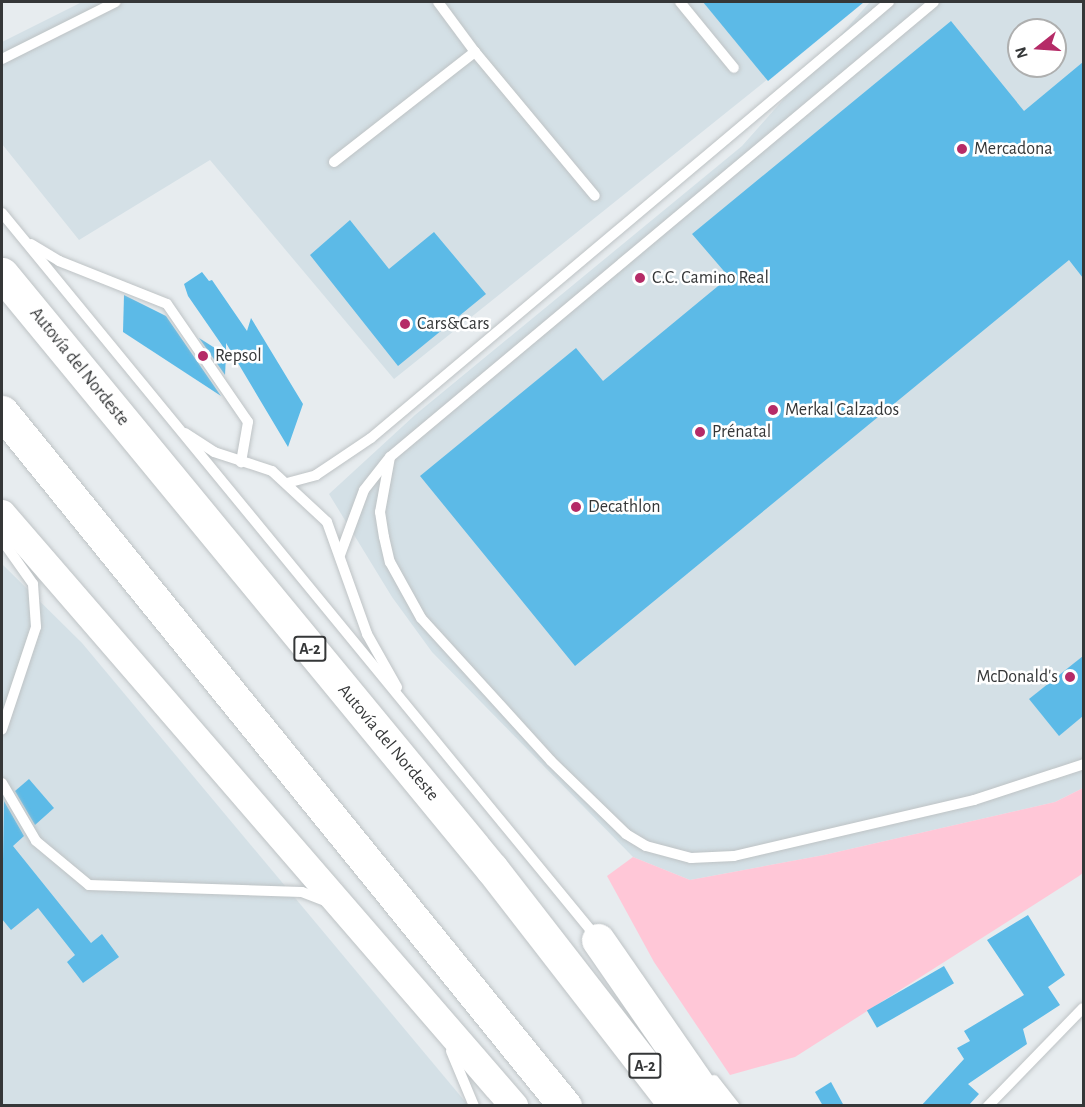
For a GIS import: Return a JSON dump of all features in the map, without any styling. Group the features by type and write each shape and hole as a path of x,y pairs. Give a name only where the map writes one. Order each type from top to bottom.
{"highway":[{"name":"Autovía del Nordeste","path":"2,274 492,869 676,1106"},
{"path":"2,412 565,1106"},
{"path":"598,940 713,1106"}],"main road":[{"path":"2,514 514,1106"}],"lane":[{"path":"2,58 116,2"},
{"path":"438,2 475,52 595,196"},
{"path":"680,2 734,68"},
{"path":"287,483 316,475 371,438 889,2"},
{"path":"340,555 364,490 390,457 934,2"},
{"path":"334,162 475,52"},
{"path":"2,213 174,426 598,940 680,1035"},
{"path":"24,241 59,261 166,304 248,422 241,462"},
{"path":"174,426 214,452 272,471 327,522 367,634 414,715"},
{"path":"390,457 380,512 384,537 390,562 421,618 551,760 626,834 646,846 691,858 735,856 951,806 1083,764"},
{"path":"2,540 33,584 36,605 36,627 5,702 2,729"},
{"path":"2,783 36,841 89,885 302,891 350,917"},
{"path":"422,998 456,1061 474,1106"},
{"path":"988,1106 1083,1008"},
{"path":"707,1070 734,1106"}],"shaded area":[{"path":"82,2 864,2 394,379 210,160 79,240 2,144 2,42"},
{"path":"870,2 1083,2 1083,788 1055,802 824,855 690,880 633,857 432,652 392,597 329,494 415,415 742,146"},
{"path":"2,564 82,643 468,1105 2,1105"},
{"path":"1083,788 1084,872 795,1057 730,1075 654,962 607,876 633,857 690,880 824,855 1055,802"}],"building":[{"path":"703,2 864,2 768,81"},
{"path":"951,21 1024,111 1064,78 1067,78 1067,75 1083,62 1083,278 1069,260 575,666 420,476 576,348 603,381 729,277 692,234"},
{"path":"350,220 389,269 434,232 486,294 398,366 310,255"},
{"path":"202,272 209,281 212,280 247,331 251,318 303,404 288,447 226,343 226,351 188,296 184,284"},
{"path":"124,295 166,316 221,396 123,332"},
{"path":"199,338 226,355 225,375"},
{"name":"McDonald's","path":"1083,656 1083,716 1059,736 1029,699"},
{"path":"29,779 54,808 35,825 15,791"},
{"path":"4,801 24,836 13,846 91,943 102,934 119,957 83,983 67,962 75,955 38,908 11,930 2,919"},
{"path":"1028,915 1065,975 1048,987 1060,1005 1023,1029 1027,1044 968,1084 979,1094 968,1106 921,1106 964,1059 957,1048 970,1041 964,1031 1024,995 987,940"},
{"path":"944,966 954,983 877,1028 867,1010"},
{"path":"831,1082 844,1106 823,1106 815,1092"}],"place":[{"name":"Mercadona","path":"962,149"},
{"name":"C.C. Camino Real","path":"640,278"},
{"name":"Cars&Cars","path":"405,324"},
{"name":"Repsol","path":"203,356"},
{"name":"Merkal Calzados","path":"773,410"},
{"name":"Prénatal","path":"700,432"},
{"name":"Decathlon","path":"576,507"},
{"name":"McDonald's","path":"1070,677"}]}
